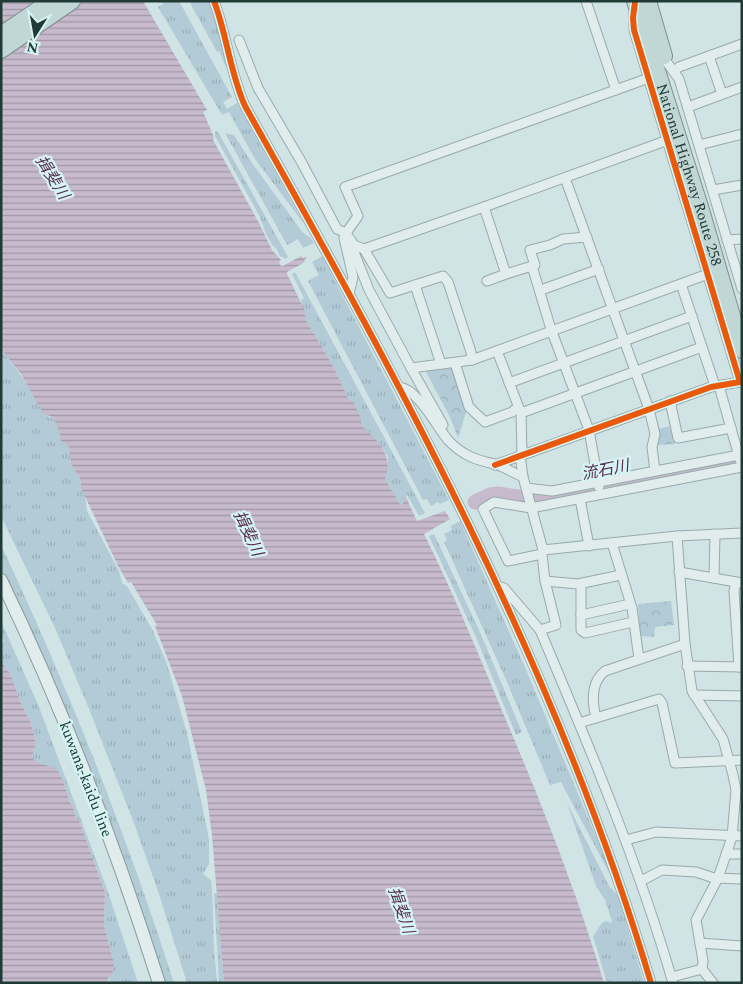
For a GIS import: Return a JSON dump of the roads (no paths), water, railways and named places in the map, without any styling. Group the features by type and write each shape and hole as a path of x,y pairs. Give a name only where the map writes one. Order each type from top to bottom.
{"highway":[{"path":"1,35 51,1"},
{"path":"1,50 72,1"},
{"name":"National Highway Route 258","path":"648,1 670,66 737,287 742,316"},
{"name":"National Highway Route 258","path":"635,2 701,210 737,287 742,350"}],"main road":[{"name":"kuwana-kaidu line","path":"1,580 66,725 128,887 159,983"}],"street":[{"path":"214,1 245,106 399,387 497,586 575,766 619,881 651,983"},
{"path":"586,1 616,90"},
{"path":"495,464 670,401 717,386 741,384 634,30 635,2"},
{"path":"239,40 258,88 302,163 337,229 346,233 354,245 354,252 369,290 452,444"},
{"path":"670,66 679,67 742,44"},
{"path":"709,56 722,94"},
{"path":"670,66 679,79 688,107 727,240 737,287"},
{"path":"349,294 353,278 344,238 358,216 345,187 649,78"},
{"path":"688,107 742,87"},
{"path":"699,146 742,134"},
{"path":"364,249 484,208 668,140"},
{"path":"566,178 649,409 655,434 652,447 656,472"},
{"path":"713,190 742,185"},
{"path":"484,208 506,274"},
{"path":"487,281 535,265 530,250 550,245 563,239 587,237"},
{"path":"727,240 742,239"},
{"path":"354,245 364,249 390,293 443,276 448,282 472,360"},
{"path":"532,266 541,290 551,329 589,430 599,488"},
{"path":"541,290 599,269"},
{"path":"412,368 472,360 498,352 551,329 613,309 708,274"},
{"path":"681,284 717,386 741,462"},
{"path":"415,285 441,364"},
{"path":"509,383 692,316"},
{"path":"454,363 469,407 485,422 512,412 575,394 702,348"},
{"path":"498,352 520,410 523,477 542,552 545,581 556,625 540,630"},
{"path":"399,387 404,388 422,403 452,444 464,454 482,462 495,464 523,477"},
{"path":"670,401 678,438 731,428"},
{"path":"741,462 656,472 599,488 580,499 531,506 494,502 483,509 508,561 542,552 612,543 742,532"},
{"path":"527,491 599,488 741,462"},
{"path":"580,499 589,546"},
{"path":"714,578 715,534"},
{"path":"677,536 684,644 692,692 722,739 739,790 733,818 738,820 718,878 696,920 702,969 713,983"},
{"path":"612,543 630,604 639,659"},
{"path":"679,572 739,582 734,591 739,631 740,667 687,666"},
{"path":"545,581 581,584 621,575"},
{"path":"581,584 581,630 585,633 634,622"},
{"path":"497,586 504,588 540,630 580,723 626,840 672,980 702,969"},
{"path":"581,615 630,604"},
{"path":"596,718 593,705 595,684 605,671 684,644"},
{"path":"694,695 742,696"},
{"path":"580,723 660,699 675,763 742,760"},
{"path":"626,840 656,832 742,836"},
{"path":"726,854 742,854"},
{"path":"641,881 662,870 696,872 718,878 742,878"},
{"path":"700,943 742,946"}],"water":[{"name":"揖斐川","path":"1,1 143,1 207,110 203,112 214,137 213,140 272,250 281,260 279,262 280,265 283,266 301,256 307,258 304,260 305,262 287,272 287,274 304,309 306,320 333,366 348,399 354,403 361,419 361,425 379,443 386,455 387,470 385,479 400,504 402,505 406,497 417,521 445,511 450,519 424,534 467,626 533,785 571,883 604,983 224,983 212,835 206,790 182,696 155,626 157,625 131,582 128,583 118,566 81,488 80,479 71,464 69,447 60,440 61,437 54,418 43,413 21,374 1,349"},
{"path":"1,661 11,675 20,701 31,723 36,743 32,758 59,772 105,892 104,925 114,964 108,983 1,983"}],"waterway":[{"name":"流石川","path":"475,502 490,495 498,494 532,499 544,498 742,461"}]}
